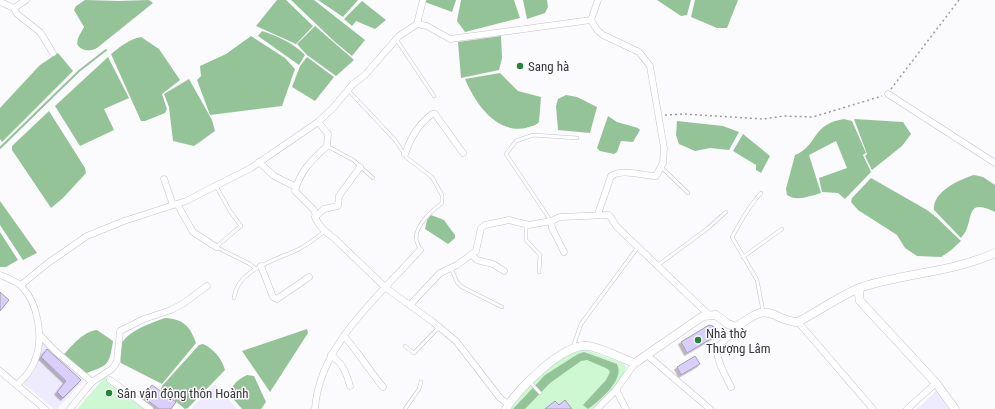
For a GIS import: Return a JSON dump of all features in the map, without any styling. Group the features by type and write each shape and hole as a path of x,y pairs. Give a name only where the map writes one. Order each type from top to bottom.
{"street":[{"path":"14,8 26,0"},
{"path":"21,286 48,263 88,236 124,221 175,204 216,186 259,162 318,122 348,90 365,75 396,39 416,24 423,0"},
{"path":"591,20 598,0"},
{"path":"0,2 14,8 17,14 40,32 53,53"},
{"path":"416,24 427,26 450,39 591,20"},
{"path":"591,20 603,35 639,52 645,57 650,66 664,148 661,167 656,176 624,173 615,173 611,176 598,214"},
{"path":"888,94 995,163"},
{"path":"405,154 414,131 421,122 432,114 435,114 463,153"},
{"path":"318,122 328,134 327,146 306,165 296,187 295,191 297,195 314,210 315,217 325,231 386,288 456,341 507,407 553,360 573,349 588,346 635,363"},
{"path":"259,162 274,176 296,187"},
{"path":"315,217 324,209 338,206 339,196 360,166"},
{"path":"164,179 175,204 194,232 216,247"},
{"path":"410,305 440,273 472,255 478,247 481,228 485,225 509,220 526,224 551,221 560,217 598,214 609,215 618,227 657,266 709,315"},
{"path":"551,221 552,228 564,252"},
{"path":"315,409 325,366 331,355 344,336 420,250"},
{"path":"731,387 720,365 716,351 717,348 736,328 763,312 770,312 791,322 798,322 860,288 896,278 947,269 979,260 995,253"},
{"path":"472,255 477,260 493,264 504,272"},
{"path":"259,268 273,297 277,300 309,278"},
{"path":"0,275 21,286 28,294 35,312 40,335 36,359 30,370 17,385"},
{"path":"70,409 92,382 112,369 117,362 120,331 144,319 171,310 184,303 194,294 207,286"},
{"path":"860,288 860,301 936,383 955,409"},
{"path":"597,409 616,390 635,363 703,316 716,315 736,328"},
{"path":"798,322 873,409"},
{"path":"40,335 54,350 92,382"},
{"path":"344,336 383,387"},
{"path":"331,355 340,362 346,370 350,386"},
{"path":"647,355 710,409"},
{"path":"0,371 45,409"},
{"path":"110,380 150,409"},
{"path":"907,409 936,383"},
{"path":"616,390 626,409"}],"lane":[{"path":"396,39 434,96"},
{"path":"348,90 395,140 405,154 432,177 442,195 442,203 427,215 418,232 416,239 420,250"},
{"path":"551,221 506,154 516,141 533,135 577,138"},
{"path":"327,146 353,160 373,178"},
{"path":"661,167 688,193"},
{"path":"216,186 230,211 241,226 216,247 259,268"},
{"path":"761,193 748,207 744,219 732,237 757,280 763,312"},
{"path":"657,266 707,229 726,212"},
{"path":"526,224 526,240 540,255 539,272"},
{"path":"743,257 782,229"},
{"path":"234,298 238,285 259,268 309,244 325,231"},
{"path":"573,349 582,324 638,247"},
{"path":"451,268 457,282 462,287 502,307"},
{"path":"405,346 414,353 439,327"},
{"path":"405,409 419,389 421,382"},
{"path":"531,383 540,393"}],"path":[{"path":"659,115 684,114 763,119 784,116 813,117 876,99 888,94 959,0"}],"shaded area":[{"path":"85,0 149,0 153,3 97,48 89,50 81,48 77,44 78,38 84,27 74,10 76,6"},
{"path":"277,0 286,0 313,26 296,44 256,26"},
{"path":"291,0 314,0 365,40 352,56"},
{"path":"318,0 358,0 343,17"},
{"path":"426,0 456,0 452,12 425,2"},
{"path":"461,0 514,0 520,18 465,32 457,21"},
{"path":"523,0 547,0 548,7 545,13 527,19"},
{"path":"657,0 691,0 687,15 681,16"},
{"path":"695,0 738,0 727,28 717,28 691,17"},
{"path":"362,1 386,20 375,29 356,21 352,26 344,19"},
{"path":"315,26 354,60 336,76 307,55 297,44"},
{"path":"262,31 285,40 305,55 299,65 258,36"},
{"path":"251,36 285,58 295,69 282,106 210,115 197,80 201,76 200,66 226,54"},
{"path":"501,36 502,58 499,70 461,78 458,42"},
{"path":"141,37 159,49 180,80 162,94 167,109 165,113 145,121 141,121 111,54 129,41"},
{"path":"58,53 73,71 2,142 0,139 0,108 40,65"},
{"path":"108,57 129,98 104,109 114,130 80,146 55,106"},
{"path":"307,57 334,77 315,101 292,87 300,66"},
{"path":"500,73 518,91 541,97 539,122 526,128 515,129 496,121 481,107 465,79"},
{"path":"189,79 212,120 215,131 194,146 173,141 169,107 164,94"},
{"path":"566,95 577,97 597,107 590,133 558,130 556,106 558,99"},
{"path":"49,111 85,168 86,173 63,198 51,208 12,150 12,146"},
{"path":"608,116 617,122 638,128 640,130 633,142 621,141 617,152 614,154 600,151 597,148"},
{"path":"844,119 852,121 866,153 863,155 871,172 845,199 838,193 822,192 819,178 847,168 836,141 809,155 821,193 799,198 787,195 786,189 795,155 808,146 820,130 826,125"},
{"path":"854,119 903,122 911,134 902,146 872,170 865,156 867,154"},
{"path":"677,121 723,126 739,132 729,150 710,148 695,151 679,144 676,135"},
{"path":"743,134 770,156 761,173 756,170 756,165 733,151"},
{"path":"974,175 983,177 995,185 995,212 978,207 974,209 961,238 934,210 935,203 937,198 948,187"},
{"path":"871,178 927,210 961,241 941,257 917,256 905,248 897,235 858,210 851,202 852,198"},
{"path":"0,201 37,253 23,260 0,225"},
{"path":"431,215 444,220 455,235 455,238 448,244 425,229 427,220"},
{"path":"0,232 18,260 6,267 0,267"},
{"path":"165,318 177,320 185,324 196,343 162,384 121,363 119,354 125,339 132,333 140,328"},
{"path":"307,329 308,333 270,392 242,351"},
{"path":"97,330 113,341 110,356 106,364 98,369 84,374 63,356 83,336"},
{"path":"42,340 84,380 57,409 54,409 23,383 34,372"},
{"path":"203,344 217,355 225,370 188,408 185,409 161,389 162,386 199,345"},
{"path":"584,349 624,364 626,367 617,385 593,409 510,409 513,403 545,371 564,358"},
{"path":"584,352 617,364 619,370 615,383 605,395 593,405 588,409 583,405 606,380 610,372 608,369 587,360 581,361 550,383 525,409 513,409 545,375 578,354"},
{"path":"247,375 254,376 266,402 261,409 242,409 230,395 232,388 236,383"},
{"name":"Sân vận động thôn Hoành","path":"105,377 150,409 77,409"},
{"path":"215,384 237,409 191,409"},
{"path":"936,391 949,409 917,409"}],"building":[{"path":"0,292 9,300 0,311"},
{"name":"Nhà thờ Thượng Lâm","path":"709,325 713,326 717,331 714,337 687,353 681,342"},
{"path":"47,349 81,380 63,398 57,392 66,381 41,357"},
{"path":"695,356 700,364 681,375 677,367"},
{"path":"152,385 176,402 171,409 159,409 143,397"},
{"path":"565,400 572,409 545,409 555,401 559,405"}],"waterway":[{"path":"0,148 79,71 106,50"}],"place":[{"name":"Sang hà","path":"520,66"},
{"name":"Nhà thờ Thượng Lâm","path":"698,340"},
{"name":"Sân vận động thôn Hoành","path":"109,393"}]}
